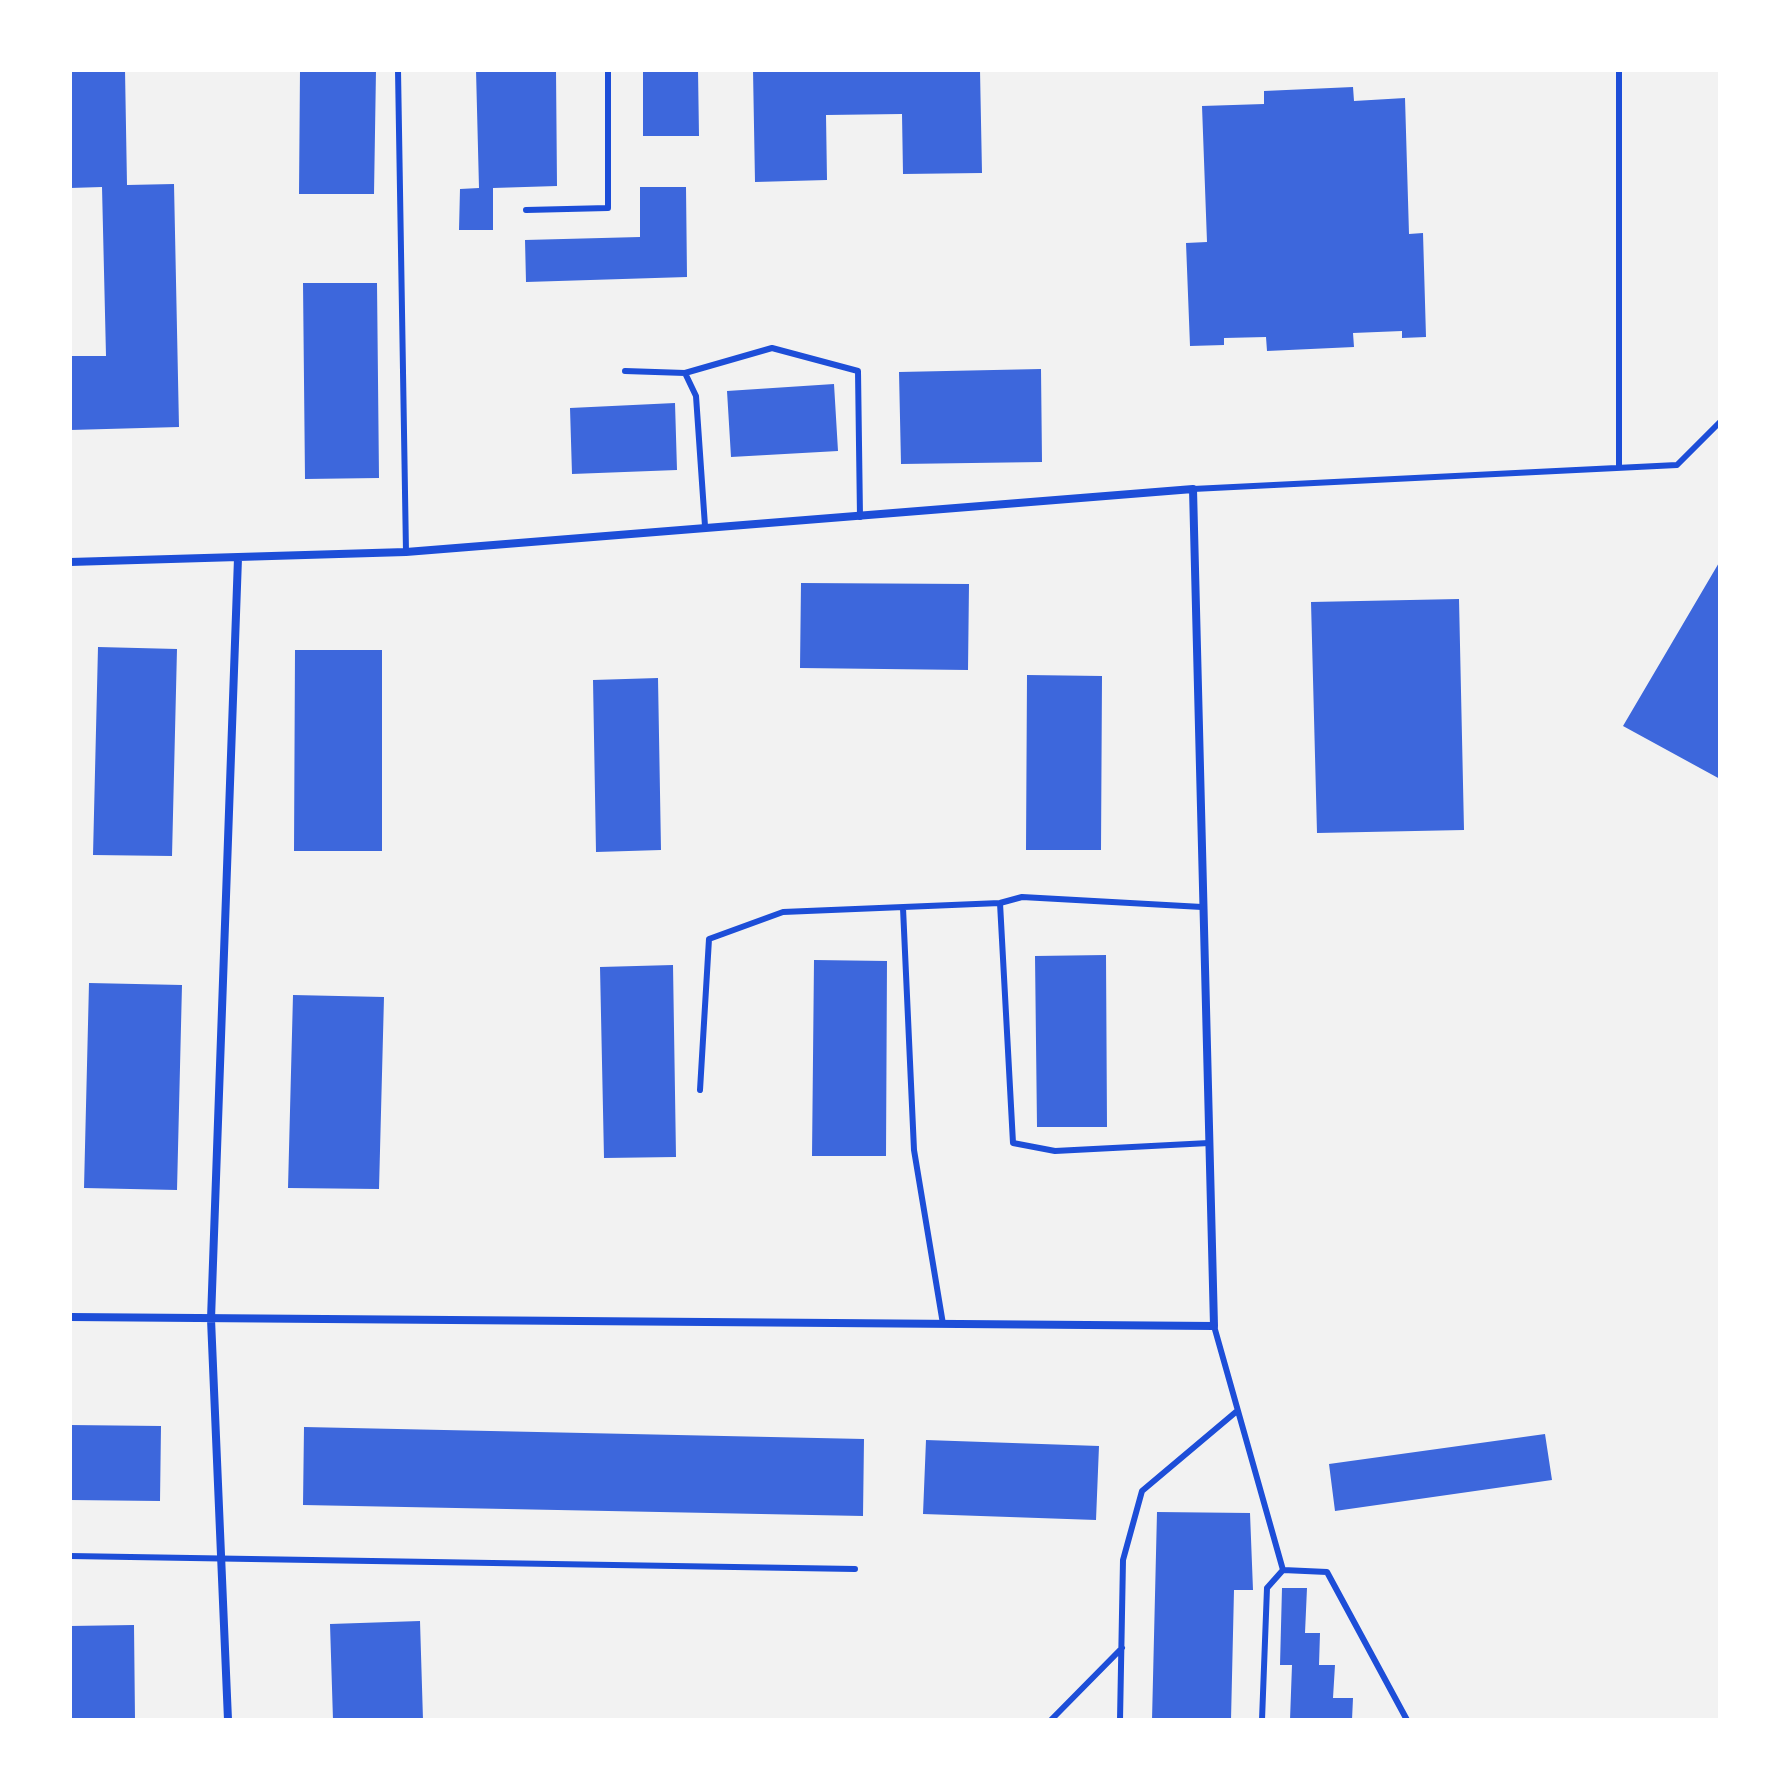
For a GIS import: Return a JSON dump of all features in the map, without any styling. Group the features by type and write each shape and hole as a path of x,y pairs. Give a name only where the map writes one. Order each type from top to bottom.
{"street":[{"path":"70,562 406,552 1193,489 1214,1326 70,1317"},
{"path":"228,1720 211,1319 238,558"}],"lane":[{"path":"398,70 406,552"},
{"path":"526,210 608,208 608,70"},
{"path":"1619,70 1619,467"},
{"path":"625,371 685,373 772,348 858,371 860,517"},
{"path":"685,373 696,396 705,526"},
{"path":"1193,489 1677,465 1720,422"},
{"path":"700,1090 709,939 783,912 1000,903 1022,897 1202,907"},
{"path":"1000,903 1013,1143 1055,1151 1209,1143"},
{"path":"903,908 914,1150 943,1324"},
{"path":"1214,1326 1283,1570"},
{"path":"1120,1720 1123,1560 1142,1491 1237,1411"},
{"path":"70,1556 221,1556 855,1569"},
{"path":"1262,1720 1267,1588 1283,1570"},
{"path":"1283,1570 1327,1572 1407,1720"},
{"path":"1051,1720 1122,1648"}],"building":[{"path":"70,70 125,70 127,185 174,184 179,427 70,430 70,356 106,356 102,187 70,188"},
{"path":"300,70 376,70 374,194 299,194"},
{"path":"476,70 556,70 557,186 493,188 493,230 459,230 460,189 479,188"},
{"path":"643,70 698,70 699,136 643,136"},
{"path":"753,70 980,70 982,173 903,174 902,114 826,115 827,180 755,182"},
{"path":"1353,87 1354,101 1405,98 1409,234 1423,233 1426,337 1402,338 1402,331 1353,333 1354,347 1267,351 1266,337 1224,338 1224,345 1190,346 1186,243 1207,242 1202,106 1264,104 1264,91"},
{"path":"640,187 686,187 687,277 526,282 525,240 640,237"},
{"path":"303,283 377,283 379,478 305,479"},
{"path":"1041,369 1042,462 901,464 899,372"},
{"path":"834,384 838,451 731,457 727,391"},
{"path":"675,403 677,470 572,474 570,408"},
{"path":"1720,561 1720,779 1623,726"},
{"path":"801,583 969,584 968,670 800,668"},
{"path":"1459,599 1464,830 1317,833 1311,602"},
{"path":"98,647 177,649 172,856 93,855"},
{"path":"295,650 382,650 382,851 294,851"},
{"path":"1027,675 1102,676 1101,850 1026,850"},
{"path":"658,678 661,850 596,852 593,680"},
{"path":"1106,955 1107,1127 1037,1127 1035,956"},
{"path":"814,960 887,961 886,1156 812,1156"},
{"path":"673,965 676,1157 604,1158 600,967"},
{"path":"89,983 182,985 177,1190 84,1188"},
{"path":"293,995 384,997 379,1189 288,1188"},
{"path":"70,1425 161,1426 160,1501 70,1500"},
{"path":"304,1427 864,1439 863,1516 303,1505"},
{"path":"1545,1434 1552,1480 1335,1511 1329,1464"},
{"path":"926,1440 1099,1446 1096,1520 923,1514"},
{"path":"1157,1512 1250,1513 1253,1590 1234,1590 1231,1720 1152,1720"},
{"path":"1282,1588 1307,1588 1305,1633 1320,1633 1319,1665 1335,1665 1333,1698 1353,1698 1352,1720 1290,1720 1292,1665 1280,1665"},
{"path":"420,1621 423,1720 333,1720 330,1624"},
{"path":"134,1625 135,1720 70,1720 70,1626"}]}
